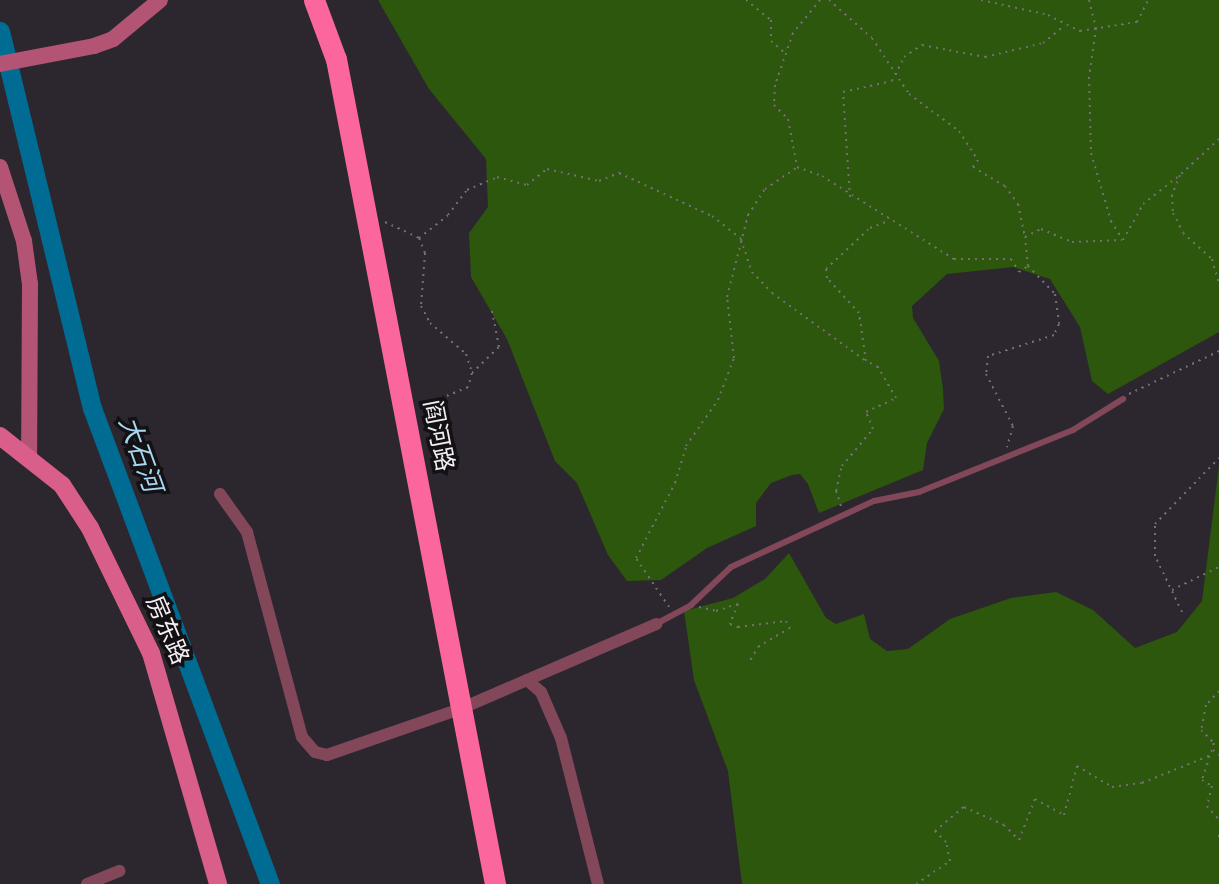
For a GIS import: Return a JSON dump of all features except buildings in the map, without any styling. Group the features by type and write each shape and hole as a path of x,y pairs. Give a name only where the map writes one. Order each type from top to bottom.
{"highway":[{"name":"阎河路","path":"314,0 336,59 495,884"}],"main road":[{"name":"房东路","path":"0,436 29,455 62,485 90,528 151,653 218,884"}],"street":[{"path":"0,64 94,46 113,38 160,0"},
{"path":"0,167 6,200 30,284 29,455"},
{"path":"220,494 247,532 302,737 315,752 327,755 460,709 656,624"},
{"path":"527,680 541,692 561,738 598,884"},
{"path":"87,884 120,871"}],"lane":[{"path":"656,624 691,605 731,566 845,514 1073,430 1123,399"}],"path":[{"path":"746,0 771,20 771,41 786,54"},
{"path":"797,167 788,119 774,105 786,54 802,16 820,0"},
{"path":"829,0 872,38 909,94 959,131 978,160 974,167 1005,186 1018,204 1026,237 1028,266 1055,294 1059,324 1054,335 988,356 986,374 1013,426 1002,458"},
{"path":"981,0 1048,15 1080,31 1137,22 1148,0"},
{"path":"1089,0 1096,28 1089,77 1091,152 1111,221 1123,240"},
{"path":"896,76 904,57 922,45 985,57 1043,43 1065,25"},
{"path":"850,197 843,92 896,76"},
{"path":"1123,240 1143,204 1219,139"},
{"path":"797,167 821,176 850,197 954,259 1012,259 1020,272 1028,266"},
{"path":"674,615 636,558 675,483 686,446 718,400 734,358 727,297 748,215 765,190 797,167"},
{"path":"419,237 448,215 467,190 497,177 527,185 548,169 598,181 619,173 712,216 741,239 752,272 772,293 878,367 896,398 866,412 873,429 842,466 836,491 845,514"},
{"path":"1180,175 1173,213 1183,233 1212,259 1219,283"},
{"path":"367,218 400,225 419,237 425,253 421,306 430,323 466,354 472,373"},
{"path":"866,361 859,313 827,278 826,269 870,228 889,220"},
{"path":"1026,237 1041,229 1072,242 1123,240"},
{"path":"405,413 468,387 472,373 499,346 492,310"},
{"path":"1123,399 1219,351"},
{"path":"1182,611 1155,555 1155,524 1219,458"},
{"path":"1171,591 1219,567"},
{"path":"691,605 716,611 738,604 730,624 738,627 786,621 790,628 759,646 748,662"},
{"path":"1214,743 1201,730 1206,705 1219,691"},
{"path":"1219,741 1214,743 1202,780 1212,786 1207,806 1219,820"},
{"path":"1212,749 1219,755"},
{"path":"916,884 950,861 946,842 935,831 964,807 1004,825 1018,840 1035,799 1064,815 1077,766 1112,787 1142,783 1211,755"},
{"path":"1219,835 1219,842"}],"green space":[{"path":"378,0 1219,0 1219,332 1108,394 1092,381 1080,327 1050,279 1013,267 947,274 912,306 913,318 939,361 943,389 944,409 927,443 923,470 819,513 808,484 800,474 792,475 771,483 756,503 756,526 707,548 661,580 627,581 608,555 577,483 555,461 507,339 471,277 469,233 488,207 486,159 429,89"},
{"path":"1219,466 1219,884 742,884 728,771 694,680 684,611 733,598 765,579 789,553 826,618 836,624 864,614 870,639 887,651 908,649 950,619 1011,598 1056,592 1093,610 1135,648 1177,632 1202,601"}],"waterway":[{"name":"大石河","path":"0,31 92,408 270,884"}]}
